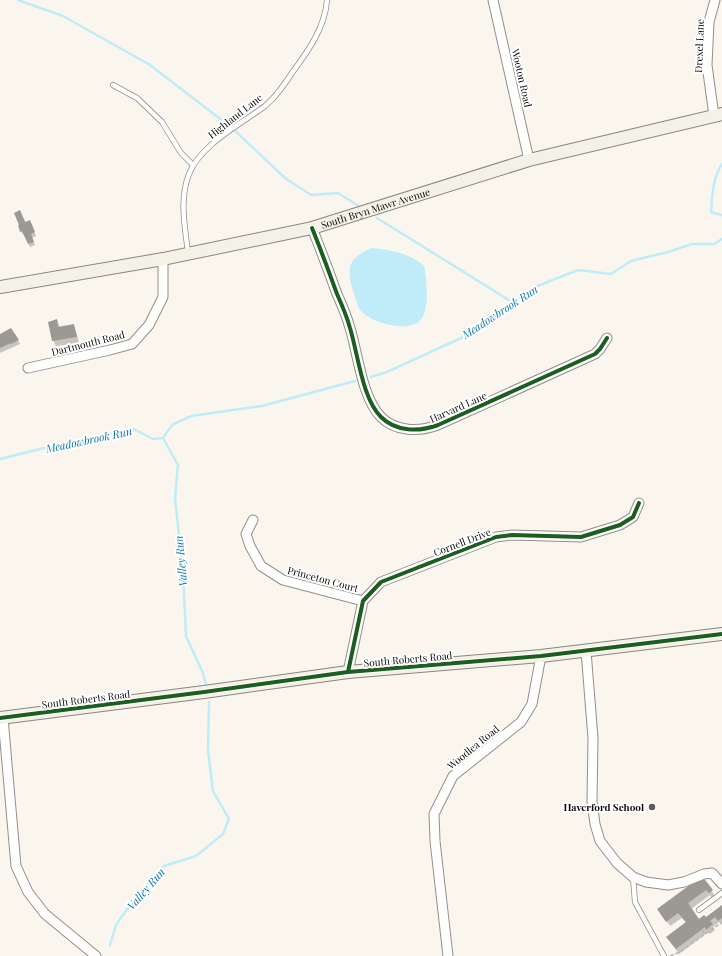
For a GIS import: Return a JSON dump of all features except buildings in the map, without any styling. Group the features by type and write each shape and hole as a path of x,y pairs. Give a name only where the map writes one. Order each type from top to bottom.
{"main road":[{"name":"South Bryn Mawr Avenue","path":"0,287 163,259 312,228 530,160 718,115"},
{"name":"South Roberts Road","path":"2,718 348,672 541,656 722,634"}],"street":[{"name":"Wooton Road","path":"493,0 530,160"},
{"name":"Drexel Lane","path":"715,0 709,22 707,65 718,115"},
{"name":"Harvard Lane","path":"312,228 350,328 369,398 375,410 381,417 396,426 413,430 424,430 438,425 595,354 607,338"},
{"name":"Dartmouth Road","path":"28,368 132,344 149,325 163,296 163,259"},
{"name":"Cornell Drive","path":"363,601 381,582 496,537 512,535 581,537 620,525 633,517 639,504"},
{"name":"Princeton Court","path":"253,520 246,534 250,546 261,566 283,580 363,601"},
{"path":"348,672 363,601"},
{"path":"586,651 593,738 592,801 595,824 600,841 617,863 633,876 646,882 668,886 684,882 704,874 712,873 722,884"},
{"name":"Woodlea Road","path":"448,956 435,841 434,814 452,776 521,722 532,704 541,656"},
{"path":"2,718 16,866 28,892 45,914 96,956"}],"lane":[{"name":"Highland Lane","path":"188,254 183,214 183,198 188,175 193,165 204,152 266,105 281,89 308,52 321,28 327,0"},
{"path":"113,85 136,98 162,122 181,153 193,165"},
{"path":"633,876 635,902 662,955"},
{"path":"699,910 722,893"}],"path":[{"path":"670,956 680,952 722,922"},
{"path":"702,930 705,934"}],"water":[{"path":"372,248 393,251 406,255 424,266 427,285 426,307 422,318 417,323 401,326 392,325 374,320 361,311 351,285 351,265 353,260"}],"waterway":[{"path":"18,0 63,16 150,65 232,128 285,178 311,195 338,193 362,208"},
{"name":"Meadowbrook Run","path":"722,164 715,181 711,212 722,215"},
{"path":"377,218 512,302"},
{"name":"Meadowbrook Run","path":"371,377 387,372 461,338 535,287 578,270 611,274 631,261 668,252 692,244 714,244 722,239"},
{"name":"Meadowbrook Run","path":"0,459 134,429 153,439 163,438 172,425 191,416 262,406 355,381"},
{"name":"Valley Run","path":"163,438 178,465 175,498 183,572 186,636 203,673 206,685"},
{"name":"Valley Run","path":"110,945 116,925 134,899 164,866 196,856 223,834 229,819 213,791 208,751 209,702"}],"cycle path":[{"path":"312,228 343,307 369,399 381,417 394,426 416,430 438,425 595,354 607,338"},
{"path":"348,672 363,601 381,582 496,537 512,535 581,537 620,525 633,517 639,503"},
{"path":"0,718 348,672 541,656 722,634"}],"place":[{"name":"Haverford School","path":"652,807"}]}
